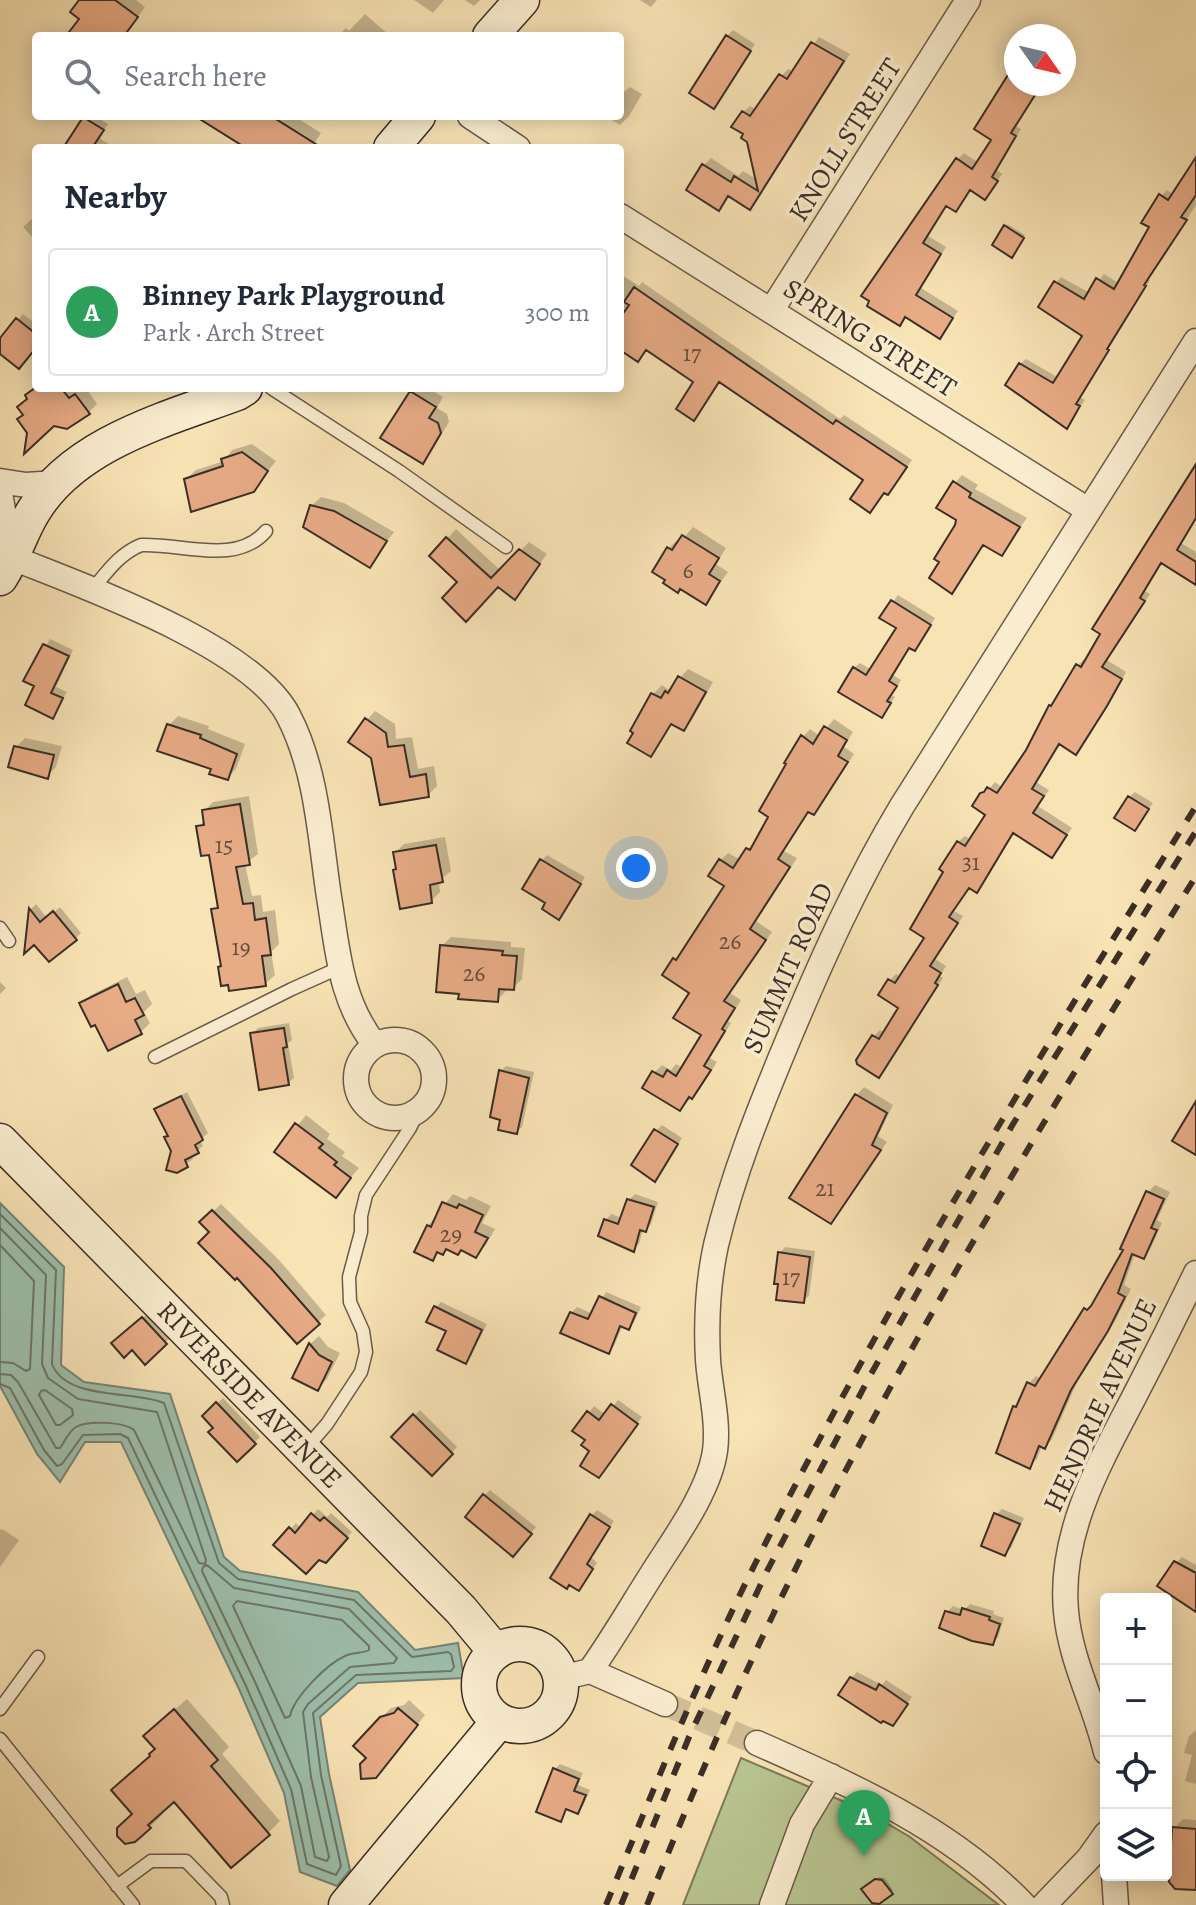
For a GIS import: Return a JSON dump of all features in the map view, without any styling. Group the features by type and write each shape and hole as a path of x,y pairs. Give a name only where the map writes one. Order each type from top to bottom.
{"street":[{"path":"494,32 522,0"},
{"name":"KNOLL STREET","path":"771,311 968,0"},
{"path":"394,144 415,120"},
{"path":"476,120 512,144"},
{"name":"SPRING STREET","path":"624,219 1088,510"},
{"name":"SUMMIT ROAD","path":"576,1675 676,1535 709,1471 715,1450 708,1317 715,1250 729,1191 752,1128 827,948 859,880 884,837 1196,341"},
{"path":"6,569 33,512 56,483 102,447 150,423 236,392"},
{"path":"0,481 26,485 56,483"},
{"path":"0,493 6,569"},
{"path":"6,569 92,590 143,611 207,645 268,688 286,711 309,770 350,1005 359,1025 375,1045"},
{"path":"402,1041 415,1045 424,1053 434,1076 433,1088 419,1109 409,1115 386,1117 375,1113 363,1102 357,1087 357,1071 363,1056 375,1045 402,1041"},
{"name":"RIVERSIDE AVENUE","path":"0,1141 451,1600 496,1652"},
{"name":"HENDRIE AVENUE","path":"1101,1737 1072,1645 1065,1610 1071,1538 1086,1493 1105,1452 1196,1273"},
{"path":"576,1675 548,1716 539,1722 519,1726 499,1721 489,1712 479,1687 486,1661 496,1652 507,1646 530,1645 576,1675 665,1704"},
{"path":"346,1905 499,1721"},
{"path":"757,1743 831,1776 933,1832 977,1863 1024,1905"},
{"path":"772,1905 802,1824 831,1776"},
{"path":"1044,1905 1100,1842"},
{"path":"1114,1881 1116,1905"}],"lane":[{"path":"277,392 399,471 506,547"},
{"path":"92,590 115,562 141,545 231,550 252,544 266,531"},
{"path":"0,928 9,941"},
{"path":"155,1057 341,967"},
{"path":"303,1451 327,1424 361,1372 366,1352 363,1331 350,1302 349,1277 361,1232 361,1216 366,1195 419,1109"},
{"path":"0,1709 38,1657"},
{"path":"0,1739 133,1905"},
{"path":"117,1886 151,1861 186,1861 221,1897 223,1905"}],"green space":[{"path":"741,1758 866,1811 910,1837 999,1905 683,1905"}],"water":[{"path":"0,1203 64,1267 61,1365 84,1382 170,1394 224,1557 240,1571 358,1592 415,1650 458,1643 464,1678 358,1683 320,1717 350,1870 337,1886 300,1872 284,1793 239,1689 121,1442 85,1442 60,1482 37,1454 0,1386"}],"building":[{"path":"79,0 115,0 138,17 127,32 69,32 79,19 70,12"},
{"path":"726,35 751,51 714,109 689,93"},
{"path":"811,42 844,61 750,210 728,196 719,211 686,190 702,164 731,182 734,176 758,191 747,142 741,138 743,134 731,127 742,111 750,116 779,74 787,79"},
{"path":"1004,81 1004,96 1034,96 1011,133 1016,136 992,177 998,181 985,200 970,190 956,212 946,206 923,243 941,254 916,295 953,318 940,339 905,317 900,326 867,306 869,301 861,296 956,158 972,169 991,140 974,129"},
{"path":"81,120 88,120 104,130 95,144 66,144"},
{"path":"201,120 277,120 316,144 240,144"},
{"path":"1196,157 1196,195 1181,217 1187,220 1107,349 1076,404 1080,406 1067,429 1005,385 1019,363 1053,383 1082,336 1038,307 1054,281 1084,299 1096,278 1114,289 1149,227 1141,223 1159,194 1168,200"},
{"path":"1004,225 1024,238 1012,258 992,245"},
{"path":"634,287 833,424 836,420 907,467 888,495 884,493 870,513 850,499 863,480 719,382 694,421 676,409 693,382 646,350 638,362 624,353 624,312 629,305 624,302"},
{"path":"16,318 32,331 32,353 19,369 0,354 0,338"},
{"path":"32,390 64,392 69,398 75,394 90,414 67,429 54,426 24,454 27,433 17,419 23,415 17,407 27,399 25,395"},
{"path":"409,392 436,407 429,418 438,423 441,433 423,464 380,438"},
{"path":"242,452 268,471 254,492 191,512 184,479 223,466 221,459"},
{"path":"1196,464 1196,518 1177,550 1196,562 1196,585 1161,563 1140,598 1145,601 1102,667 1122,679 1107,706 1076,755 1059,744 1032,789 1044,796 1033,813 1067,835 1052,858 1013,833 977,893 969,888 949,917 958,923 930,966 941,973 935,983 938,985 879,1078 857,1064 856,1060 872,1035 879,1039 898,1008 878,995 888,979 895,983 924,938 910,929 943,872 939,869 957,841 965,846 985,815 972,806 980,793 987,787 997,793 1076,664 1081,667 1100,634 1092,629"},
{"path":"953,481 971,493 969,497 1020,527 1002,556 983,545 952,594 929,578 939,562 934,559 955,525 956,520 936,508"},
{"path":"310,505 334,511 387,541 370,568 303,527"},
{"path":"682,535 719,558 709,574 720,581 706,605 680,589 678,593 652,572 667,547 672,550"},
{"path":"446,537 491,578 519,549 540,564 515,600 498,587 466,622 442,598 457,582 429,556"},
{"path":"891,600 931,625 915,651 909,648 889,681 897,686 887,701 891,703 882,718 838,692 853,667 866,675 896,628 879,618"},
{"path":"43,644 69,656 51,693 63,698 53,719 25,705 34,686 23,681"},
{"path":"678,676 706,692 684,731 671,724 651,757 627,743 633,733 630,731 651,693 661,698 665,691 668,693"},
{"path":"365,718 386,733 388,747 404,745 410,777 426,774 429,797 380,805 371,758 348,742"},
{"path":"167,724 201,735 200,738 237,754 228,780 209,774 211,769 157,751"},
{"path":"824,726 847,740 838,756 848,762 814,815 808,812 778,859 790,867 750,929 766,940 724,1001 735,1008 704,1066 711,1070 680,1111 642,1088 652,1071 663,1077 667,1070 676,1076 701,1035 673,1018 689,993 662,975 673,958 676,960 724,886 708,876 719,859 733,868 746,848 750,850 768,817 759,811 784,763 801,735 813,744"},
{"path":"14,746 54,755 48,779 8,767"},
{"path":"1128,796 1149,809 1135,831 1114,818"},
{"path":"240,804 250,865 236,867 243,904 253,903 255,920 266,918 271,955 262,956 266,986 229,991 228,985 221,986 218,967 221,966 211,909 218,908 209,855 201,856 196,826 204,825 202,810"},
{"path":"436,845 443,882 430,885 432,903 400,909 393,852"},
{"path":"540,859 581,884 559,920 542,909 545,903 522,889"},
{"path":"29,908 40,922 53,911 77,940 49,962 34,945 24,954"},
{"path":"440,945 503,951 502,955 517,956 514,990 499,989 498,1002 458,999 459,994 436,992"},
{"path":"118,984 126,1002 135,998 144,1015 135,1020 142,1034 108,1051 79,1003"},
{"path":"284,1028 287,1047 283,1048 289,1085 259,1090 250,1033"},
{"path":"499,1070 529,1078 517,1134 498,1130 500,1120 490,1117"},
{"path":"855,1094 887,1113 872,1145 881,1150 831,1224 789,1198"},
{"path":"181,1096 203,1140 195,1145 199,1153 185,1160 188,1167 177,1173 166,1170 171,1151 164,1137 168,1136 154,1109"},
{"path":"1196,1101 1196,1155 1172,1141"},
{"path":"295,1123 323,1144 319,1148 351,1178 336,1198 274,1152"},
{"path":"654,1129 678,1144 655,1182 631,1165"},
{"path":"1146,1191 1164,1199 1151,1228 1157,1230 1144,1259 1132,1254 1118,1293 1125,1297 1071,1390 1045,1449 1039,1446 1030,1469 996,1453 1013,1406 1016,1407 1027,1382 1035,1386 1084,1308 1087,1310 1091,1306 1123,1250 1120,1249"},
{"path":"627,1199 654,1207 646,1232 640,1230 634,1252 598,1236 604,1219 618,1224"},
{"path":"442,1202 457,1208 459,1204 483,1215 475,1232 488,1238 476,1258 461,1250 458,1255 446,1249 443,1255 437,1252 433,1261 414,1252 427,1225 431,1227"},
{"path":"212,1210 271,1268 320,1324 297,1344 237,1278 235,1280 198,1243 209,1232 199,1222"},
{"path":"778,1252 810,1257 804,1303 776,1300 778,1284 774,1284"},
{"path":"599,1296 636,1313 629,1330 620,1326 609,1354 560,1333 570,1312 588,1319"},
{"path":"434,1306 482,1330 466,1364 437,1350 446,1331 426,1322"},
{"path":"142,1317 167,1344 145,1365 132,1350 124,1358 111,1343"},
{"path":"309,1343 319,1355 332,1362 318,1391 292,1378"},
{"path":"216,1402 256,1444 237,1462 208,1432 213,1428 202,1416"},
{"path":"611,1404 638,1424 599,1478 580,1466 589,1451 581,1445 585,1440 572,1431 587,1411 599,1420"},
{"path":"413,1414 453,1454 432,1476 391,1437"},
{"path":"483,1494 532,1534 513,1557 465,1517"},
{"path":"311,1513 320,1521 324,1517 348,1538 326,1563 319,1560 306,1574 273,1545 289,1527 295,1533"},
{"path":"994,1513 1020,1524 1005,1556 981,1546"},
{"path":"590,1514 610,1527 587,1564 593,1569 579,1591 569,1585 567,1589 550,1578"},
{"path":"1174,1561 1196,1573 1196,1612 1172,1593 1157,1586"},
{"path":"962,1608 990,1617 989,1620 1000,1624 993,1645 972,1641 939,1628 945,1611 960,1615"},
{"path":"850,1677 876,1690 879,1684 908,1704 893,1726 883,1721 881,1723 838,1695"},
{"path":"398,1708 418,1725 376,1778 361,1779 360,1764 366,1758 353,1746 380,1717 394,1713"},
{"path":"174,1709 218,1760 211,1766 270,1835 231,1868 174,1802 148,1825 151,1828 135,1842 125,1844 117,1836 117,1828 132,1814 111,1790 150,1756 155,1749 143,1736"},
{"path":"553,1768 579,1779 574,1791 586,1795 578,1814 566,1809 561,1822 536,1812"},
{"path":"1172,1827 1196,1829 1196,1890 1175,1889 1169,1882 1172,1881"},
{"path":"875,1879 882,1880 893,1894 879,1904 872,1903 861,1889"}],"tunnel":[{"path":"665,1704 757,1743"}],"railway":[{"path":"606,1905 714,1649 804,1468 966,1180 1196,806"},
{"path":"621,1905 689,1737 767,1571 871,1374 1013,1124 1196,831"},
{"path":"647,1905 750,1663 882,1402 1035,1137 1196,876"}],"place":[{"name":"Binney Park Playground","path":"864,1856"}]}
